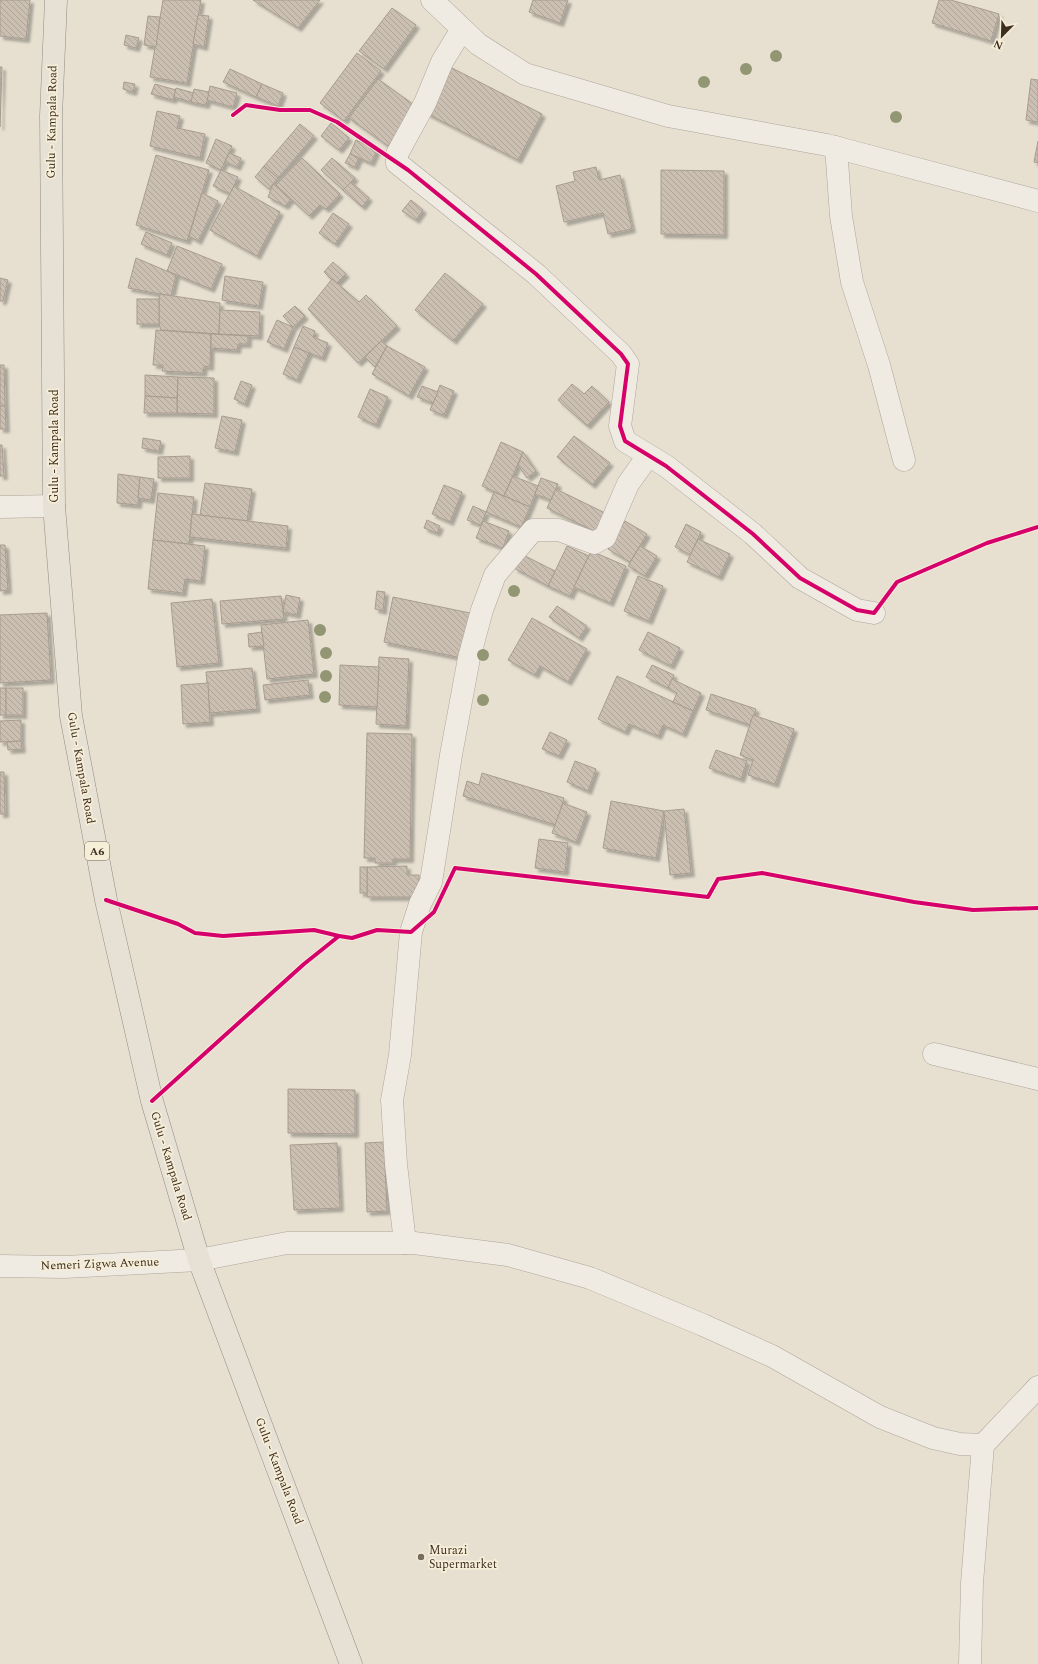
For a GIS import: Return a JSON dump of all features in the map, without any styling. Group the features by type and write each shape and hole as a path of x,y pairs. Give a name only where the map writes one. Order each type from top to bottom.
{"main road":[{"name":"Gulu - Kampala Road","path":"56,0 51,116 54,506 71,716 106,900 152,1101 199,1260 351,1664"}],"street":[{"path":"432,0 478,44 525,74 668,116 836,147 1038,201"},
{"path":"462,28 442,62 425,103 397,154 397,162 536,274 621,354 628,364 620,426 625,441 666,466 753,534 800,578 857,610 874,613"},
{"path":"836,147 841,216 852,282 879,365 904,460"},
{"path":"405,1243 396,1164 392,1100 400,1055 411,932 420,904 431,882 451,754 468,665 482,610 495,575 533,530 559,530 594,543 605,537 628,484 648,456"},
{"path":"0,507 54,506"},
{"path":"934,1054 1038,1079"},
{"name":"Nemeri Zigwa Avenue","path":"0,1266 65,1267 199,1260 287,1243 405,1243 508,1255 590,1278 772,1356 880,1417 933,1438 960,1444 983,1445"},
{"path":"970,1664 972,1583 983,1445 1038,1387"}],"building":[{"path":"0,0 30,0 26,39 0,36"},
{"path":"163,0 201,0 187,83 150,77"},
{"path":"253,0 320,0 298,28"},
{"path":"533,0 568,0 560,23 529,12"},
{"path":"939,0 951,0 999,14 991,41 932,23"},
{"path":"392,8 416,25 384,69 359,51"},
{"path":"198,15 209,16 204,47 193,44"},
{"path":"148,16 160,17 156,47 144,45"},
{"path":"126,35 139,38 136,48 124,45"},
{"path":"357,53 381,71 344,121 320,103"},
{"path":"0,67 2,67 0,127"},
{"path":"450,67 542,114 518,160 426,113"},
{"path":"230,69 262,84 256,97 223,82"},
{"path":"378,79 417,107 388,146 349,118"},
{"path":"1031,79 1038,80 1038,122 1026,120"},
{"path":"124,82 135,84 133,92 123,89"},
{"path":"155,84 176,90 173,100 151,94"},
{"path":"262,84 283,93 278,106 256,97"},
{"path":"210,86 237,93 233,107 207,100"},
{"path":"176,88 194,93 191,102 174,97"},
{"path":"194,89 209,92 206,105 191,102"},
{"path":"157,111 180,116 177,128 205,134 200,158 150,146"},
{"path":"331,123 349,138 339,150 321,136"},
{"path":"300,124 314,136 278,178 264,166"},
{"path":"216,139 232,146 221,170 206,163"},
{"path":"356,140 377,150 371,163 350,154"},
{"path":"1038,141 1038,163 1034,162"},
{"path":"229,153 241,158 237,167 225,162"},
{"path":"350,154 359,158 355,167 345,163"},
{"path":"156,155 209,170 187,241 136,225"},
{"path":"302,158 340,194 326,209 320,205 309,216 276,185"},
{"path":"332,158 355,178 343,190 321,170"},
{"path":"264,166 278,178 269,189 255,177"},
{"path":"596,167 599,180 620,175 632,229 608,234 603,213 564,222 556,186 575,181 573,172"},
{"path":"221,170 238,177 230,194 213,186"},
{"path":"661,170 724,171 724,235 661,234"},
{"path":"351,182 369,198 362,207 343,190"},
{"path":"273,184 291,199 285,206 268,197"},
{"path":"234,186 280,212 257,256 210,230"},
{"path":"202,193 218,201 198,241 189,236"},
{"path":"411,200 423,210 416,220 402,211"},
{"path":"333,213 349,224 335,244 319,233"},
{"path":"146,232 172,243 167,255 141,244"},
{"path":"177,246 222,264 211,289 167,271"},
{"path":"136,258 176,275 171,296 128,288"},
{"path":"333,262 346,274 336,284 324,272"},
{"path":"445,273 483,304 453,341 415,310"},
{"path":"225,276 263,282 259,306 222,300"},
{"path":"0,278 8,280 3,301 0,301"},
{"path":"332,279 359,302 366,295 397,326 358,363 308,309"},
{"path":"160,294 220,303 219,334 161,330 159,324"},
{"path":"137,299 159,299 159,324 137,324"},
{"path":"295,306 305,316 293,327 283,316"},
{"path":"220,310 260,312 259,336 219,334"},
{"path":"277,320 293,327 284,349 267,342"},
{"path":"303,326 315,331 313,337 328,343 322,358 294,347"},
{"path":"156,330 211,334 210,367 204,366 203,373 162,371 163,365 153,365"},
{"path":"211,334 248,336 248,344 238,344 237,350 211,348"},
{"path":"381,341 387,346 375,367 365,357"},
{"path":"387,346 425,367 409,396 372,374"},
{"path":"294,347 309,353 297,380 283,374"},
{"path":"0,365 4,365 5,406 0,406"},
{"path":"145,375 178,377 177,398 145,396"},
{"path":"178,377 214,378 214,414 177,413"},
{"path":"241,381 252,385 245,404 234,399"},
{"path":"572,384 584,394 592,386 609,402 587,426 558,400"},
{"path":"440,385 454,391 444,415 430,410"},
{"path":"422,386 438,392 433,403 417,397"},
{"path":"370,389 388,397 376,425 358,417"},
{"path":"145,396 177,398 177,413 144,413"},
{"path":"0,406 5,406 6,429 0,429"},
{"path":"222,416 242,420 235,452 215,448"},
{"path":"574,436 610,463 592,485 557,457"},
{"path":"143,438 161,441 159,451 142,448"},
{"path":"501,442 523,452 504,496 482,486"},
{"path":"0,445 2,445 4,476 0,476"},
{"path":"523,452 536,471 527,478 518,465"},
{"path":"190,456 190,478 158,478 158,457"},
{"path":"118,474 140,477 138,505 117,503"},
{"path":"513,476 538,486 530,507 504,496"},
{"path":"140,477 154,479 151,500 138,498"},
{"path":"541,478 558,484 551,500 535,494"},
{"path":"205,483 252,489 247,521 200,515"},
{"path":"444,485 462,492 450,522 432,514"},
{"path":"556,489 605,513 596,532 547,508"},
{"path":"494,492 530,507 521,527 486,512"},
{"path":"158,493 194,497 189,544 153,540"},
{"path":"473,506 486,512 481,525 467,520"},
{"path":"192,514 288,526 286,548 190,537"},
{"path":"427,520 440,526 437,533 424,528"},
{"path":"483,521 509,531 503,548 476,538"},
{"path":"625,521 647,534 630,562 608,549"},
{"path":"686,524 701,532 691,555 675,547"},
{"path":"698,539 730,554 719,577 687,562"},
{"path":"153,540 205,546 201,581 185,579 183,593 148,589"},
{"path":"0,545 5,545 8,590 0,591"},
{"path":"567,546 589,556 570,596 548,586"},
{"path":"640,546 657,556 645,576 628,566"},
{"path":"591,551 626,566 610,603 574,587"},
{"path":"521,554 555,571 548,586 514,568"},
{"path":"638,576 663,586 649,621 624,611"},
{"path":"377,591 385,592 383,611 375,609"},
{"path":"286,595 300,598 297,615 283,612"},
{"path":"281,596 284,619 222,624 220,601"},
{"path":"393,597 470,613 462,658 384,642"},
{"path":"212,599 219,663 177,667 171,603"},
{"path":"557,606 587,626 579,638 549,617"},
{"path":"47,613 51,680 0,683 0,615"},
{"path":"532,618 587,649 568,682 540,666 535,675 508,660"},
{"path":"308,620 314,674 267,679 261,625"},
{"path":"262,632 264,646 249,647 248,634"},
{"path":"648,632 680,648 671,666 639,650"},
{"path":"379,657 409,659 406,726 376,724"},
{"path":"340,665 379,667 377,707 339,705"},
{"path":"652,665 674,675 668,688 646,677"},
{"path":"252,668 257,709 210,713 206,672"},
{"path":"617,676 693,711 683,734 663,725 658,736 629,724 625,732 598,719"},
{"path":"672,679 701,693 693,711 673,702 677,693 668,688"},
{"path":"308,680 310,695 265,700 263,685"},
{"path":"208,683 210,722 183,724 181,685"},
{"path":"0,688 6,688 6,715 0,715"},
{"path":"6,688 23,688 23,715 6,715"},
{"path":"711,694 756,709 750,725 706,710"},
{"path":"753,715 794,729 775,784 748,775 753,760 740,755"},
{"path":"21,720 21,741 0,742 0,721"},
{"path":"550,732 567,740 559,756 542,749"},
{"path":"367,733 412,734 410,859 393,859 393,863 375,863 375,858 364,858"},
{"path":"21,741 22,749 8,750 7,742"},
{"path":"716,750 747,761 741,779 709,768"},
{"path":"575,761 596,769 588,791 567,782"},
{"path":"0,772 4,772 5,814 0,814"},
{"path":"482,773 564,798 556,825 463,796 467,781 479,785"},
{"path":"611,801 664,811 656,858 603,848"},
{"path":"563,803 587,812 576,842 552,833"},
{"path":"684,809 691,873 670,875 664,811"},
{"path":"539,839 568,843 565,872 535,868"},
{"path":"407,866 407,875 419,875 419,897 367,897 367,867"},
{"path":"360,867 367,867 367,893 360,893"},
{"path":"288,1089 355,1090 355,1134 288,1133"},
{"path":"384,1142 387,1211 367,1212 365,1143"},
{"path":"337,1143 340,1208 294,1210 290,1145"}],"cycle path":[{"path":"233,115 246,105 280,110 310,110 337,122 408,170 536,274 621,354 628,364 620,426 625,441 666,466 753,534 800,578 857,610 874,613 897,582 987,543 1038,527"},
{"path":"106,900 178,924 195,933 223,936 314,930 352,938 377,930 411,932 434,912 455,868 708,897 718,879 762,873 914,902 973,910 1038,908"},
{"path":"152,1101 304,964 339,936"}],"place":[{"name":"Murazi Supermarket","path":"421,1557"}]}
